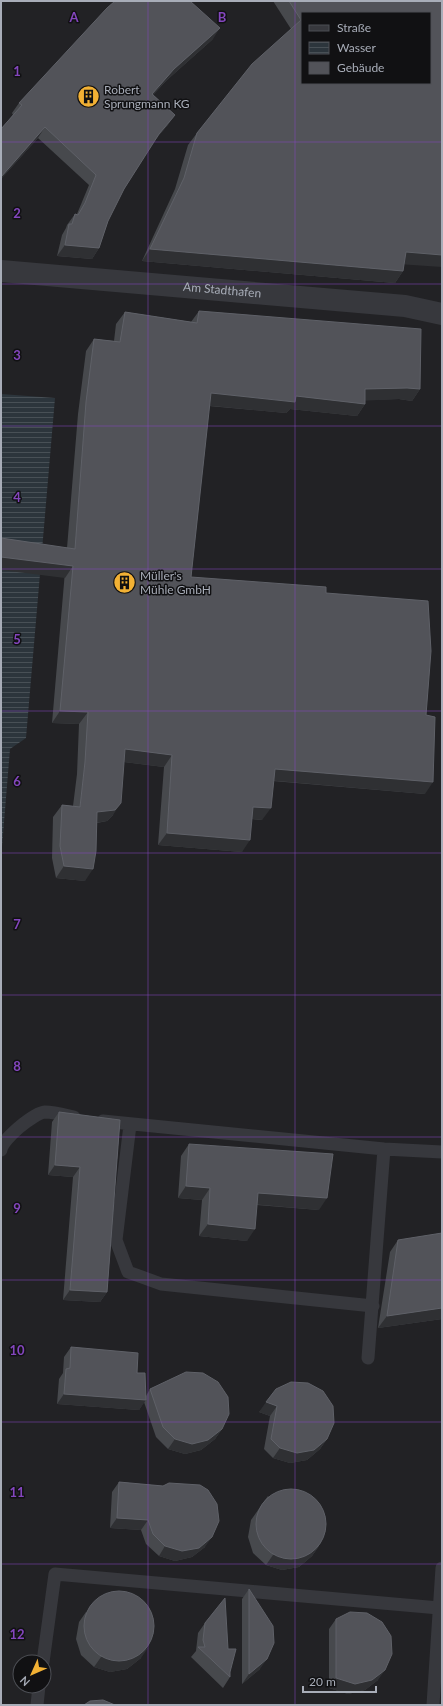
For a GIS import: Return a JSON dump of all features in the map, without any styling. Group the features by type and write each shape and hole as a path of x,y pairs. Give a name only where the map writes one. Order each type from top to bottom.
{"street":[{"name":"Am Stadthafen","path":"1,271 405,306 442,314"}],"lane":[{"path":"1,1150 1,1146 20,1126 44,1112 130,1124 384,1149 442,1152"},
{"path":"130,1124 116,1240 128,1272 161,1284 373,1306"},
{"path":"368,1358 384,1149"},
{"path":"433,1705 442,1568"},
{"path":"44,1654 55,1574 439,1608"},
{"path":"37,1705 39,1694"}],"shaded area":[{"path":"1,1 442,1 442,1705 1,1705"}],"water":[{"path":"1,394 55,398 26,738 10,749 1,859"}],"building":[{"name":"Robert Sprungmann KG","path":"115,1 190,1 220,28 174,69 152,94 175,115 159,134 124,189 108,221 99,248 65,245 69,224 72,224 75,214 78,215 85,203 96,175 45,127 1,177 1,129 22,105 19,103"},
{"path":"289,1 442,1 442,255 406,252 403,271 150,249 184,178 197,133 252,64 301,20"},
{"name":"Müller's Mühle GmbH","path":"199,311 421,329 420,389 365,389 365,404 296,396 295,402 211,393 191,577 326,587 326,593 428,601 431,651 426,715 435,717 433,782 275,769 271,808 253,807 250,840 167,833 172,755 125,749 121,803 115,810 97,812 96,851 93,869 64,866 60,846 62,805 80,807 85,762 88,712 60,711 73,566 1,557 1,538 75,549 86,402 94,339 120,342 125,312 197,323"},
{"path":"59,1112 120,1120 107,1292 70,1290 80,1167 55,1165"},
{"path":"189,1144 333,1154 327,1198 258,1193 255,1229 208,1224 210,1188 186,1186"},
{"path":"442,1233 442,1308 387,1316 398,1240"},
{"path":"71,1347 138,1353 137,1373 145,1373 146,1400 64,1394 66,1369 70,1368"},
{"path":"186,1372 203,1373 218,1382 228,1397 229,1414 222,1429 208,1440 192,1444 175,1439 163,1427 150,1389"},
{"path":"291,1382 308,1383 323,1391 333,1406 334,1423 327,1439 314,1450 297,1453 280,1448 271,1439 277,1406 266,1402 276,1389"},
{"path":"119,1482 163,1486 169,1483 200,1485 208,1490 217,1504 219,1521 212,1537 199,1548 182,1551 165,1546 153,1534 148,1520 117,1518"},
{"path":"284,1489 298,1489 311,1495 320,1504 326,1517 324,1537 316,1549 298,1559 284,1559 271,1553 262,1544 256,1531 256,1517 262,1504 271,1495"},
{"path":"249,1589 273,1626 274,1643 267,1659 249,1674"},
{"path":"112,1591 126,1591 139,1597 148,1606 154,1619 152,1639 144,1651 126,1661 112,1661 99,1655 90,1646 84,1633 84,1619 90,1606 99,1597"},
{"path":"225,1598 228,1649 236,1649 230,1677 198,1647 205,1647 203,1640 205,1623"},
{"path":"350,1612 367,1613 382,1622 391,1636 392,1654 385,1670 372,1680 355,1684 336,1678 336,1619"},
{"path":"103,1700 115,1705 84,1705 90,1701"}],"place":[{"name":"Robert Sprungmann KG","path":"89,97"},
{"name":"Müller's Mühle GmbH","path":"124,583"}]}
